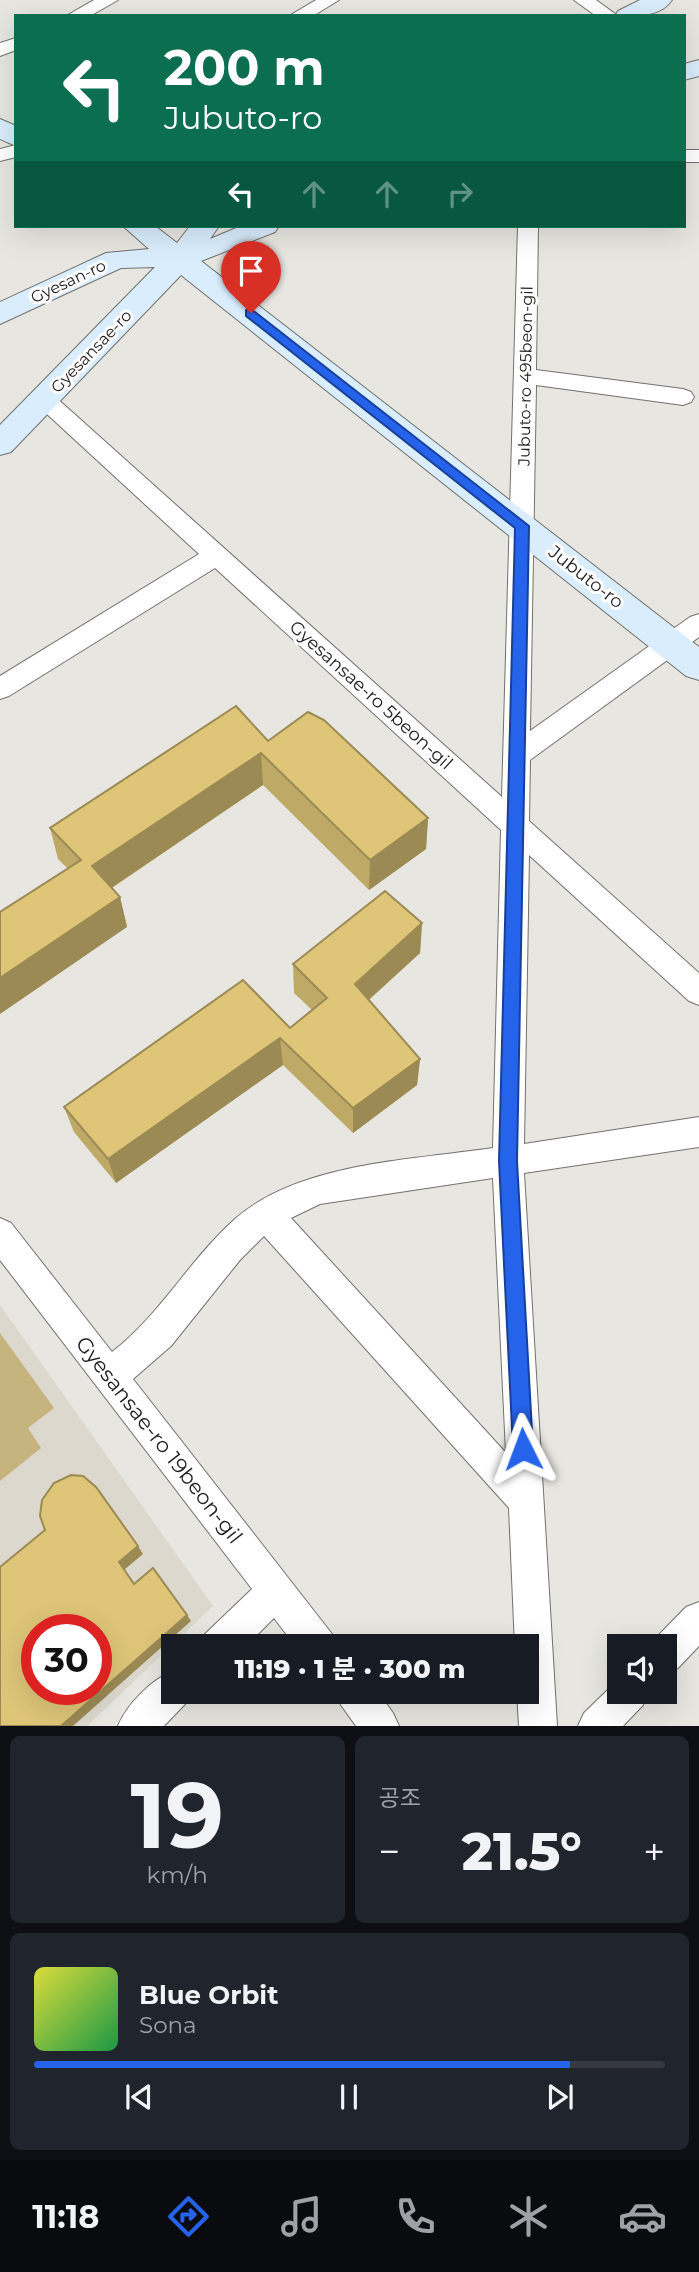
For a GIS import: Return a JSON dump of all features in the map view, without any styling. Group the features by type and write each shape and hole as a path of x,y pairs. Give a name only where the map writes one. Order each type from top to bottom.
{"main road":[{"path":"631,14 660,0"},
{"name":"Jubuto-ro","path":"140,228 699,666"},
{"path":"181,258 204,228"},
{"path":"181,258 260,228"},
{"name":"Gyesan-ro","path":"0,314 116,259 181,258"},
{"name":"Gyesansae-ro","path":"0,444 181,258"}],"street":[{"path":"79,14 109,0"},
{"path":"302,14 330,0"},
{"path":"583,0 606,14"},
{"name":"Jubuto-ro 495beon-gil","path":"528,228 508,1161 538,1726"},
{"path":"525,376 683,397"},
{"name":"Gyesansae-ro 5beon-gil","path":"44,399 699,992"},
{"path":"0,689 216,555"},
{"path":"517,755 699,624"},
{"path":"110,1376 158,1335 230,1244 266,1214 291,1198 320,1189 699,1132"},
{"path":"266,1214 526,1501"},
{"name":"Gyesansae-ro 19beon-gil","path":"0,1234 309,1634"},
{"path":"231,1634 276,1591"},
{"path":"677,1643 699,1620"},
{"path":"136,1726 161,1702"},
{"path":"363,1704 380,1726"},
{"path":"597,1726 618,1704"}],"shaded area":[{"path":"0,1305 213,1606 184,1634 161,1634 161,1656 112,1702 112,1614 21,1614 21,1705 109,1705 87,1726 0,1726"},
{"path":"0,1333 54,1408 28,1428 41,1448 0,1481"}],"building":[{"path":"236,706 268,741 308,712 324,720 428,818 370,860 261,753 92,866 120,897 0,978 0,912 81,860 50,828"},
{"path":"385,891 422,923 355,984 420,1059 353,1108 280,1038 108,1159 64,1107 243,980 290,1028 327,998 293,964"},
{"path":"71,1475 83,1476 96,1487 138,1546 119,1562 134,1584 153,1568 187,1615 165,1634 161,1634 161,1638 112,1681 112,1614 21,1614 21,1705 85,1705 61,1726 0,1726 0,1567 45,1530 40,1516 42,1500 54,1483"}],"route":[{"path":"251,313 522,526 508,1161 523,1449"}]}
